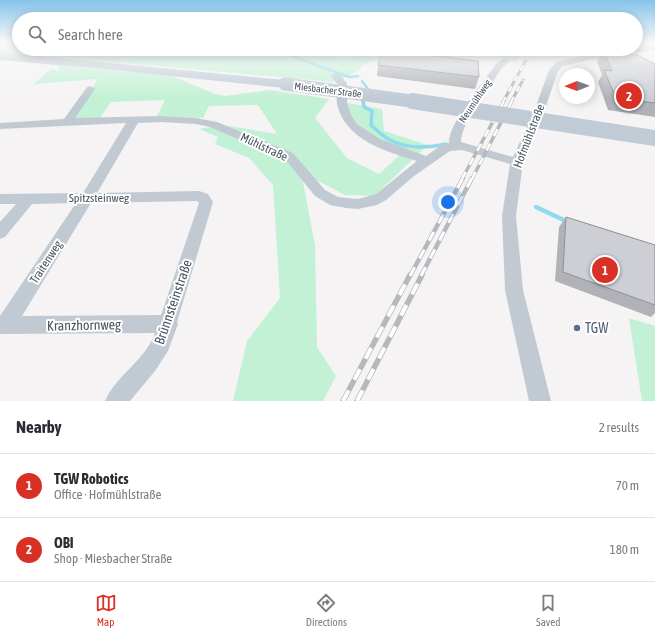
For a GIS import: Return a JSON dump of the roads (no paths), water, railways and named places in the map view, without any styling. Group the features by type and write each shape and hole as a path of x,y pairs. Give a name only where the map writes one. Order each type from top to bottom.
{"main road":[{"name":"Miesbacher Straße","path":"58,61 285,84 490,112 655,138"}],"street":[{"name":"Hofmühlstraße","path":"540,401 514,290 509,216 517,162 540,109 554,70 560,64 569,61"},
{"name":"Neumühlweg","path":"455,146 455,135 460,124 499,66 506,62"},
{"path":"336,76 342,80 344,84 342,102 348,117 355,128 362,134 391,149 427,160"},
{"path":"67,122 90,89"},
{"name":"Mühlstraße","path":"0,126 161,119 196,121 213,124 289,156 320,193 335,201 358,204 372,201 381,197 427,160 447,147 455,146"},
{"name":"Traitenweg","path":"3,325 87,198 134,120"},
{"path":"455,146 473,148 517,162"},
{"name":"Spitzsteinweg","path":"0,199 198,196"},
{"name":"Brünnsteinstraße","path":"116,401 148,364 161,344 169,324 206,202 203,198 198,196"},
{"path":"0,233 28,199"},
{"name":"Kranzhornweg","path":"3,325 169,324"}],"waterway":[{"path":"305,61 349,77 358,76"},
{"path":"362,81 368,89 363,102"},
{"path":"363,102 364,107 372,111 371,125 388,139 402,145 416,147 446,144"},
{"path":"536,207 568,222"}],"railway":[{"path":"503,102 526,61"},
{"path":"511,102 523,80"},
{"path":"462,179 504,101"},
{"path":"472,179 512,101"},
{"path":"410,276 463,178"},
{"path":"421,276 472,178"},
{"path":"343,401 410,275"},
{"path":"357,401 422,275"}],"place":[{"name":"OBI","path":"629,96"},
{"name":"TGW Robotics","path":"605,270"},
{"name":"TGW","path":"577,328"}]}
